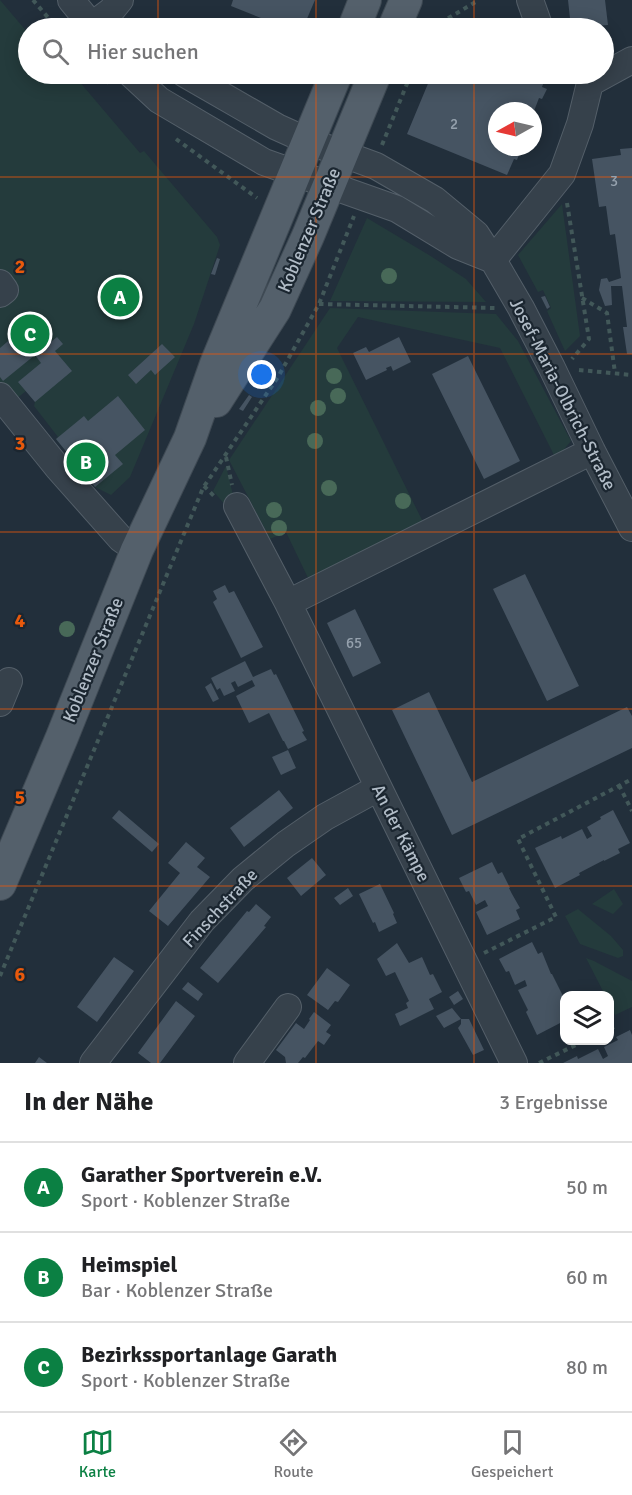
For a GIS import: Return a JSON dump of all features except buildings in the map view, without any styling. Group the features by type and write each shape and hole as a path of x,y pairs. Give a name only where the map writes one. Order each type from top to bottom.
{"main road":[{"path":"358,18 366,0"},
{"path":"398,18 406,0"},
{"name":"Koblenzer Straße","path":"0,884 137,550 190,438 216,364 332,84"},
{"name":"Koblenzer Straße","path":"190,438 220,396 275,309 371,84"}],"street":[{"path":"71,0 88,18"},
{"path":"105,18 120,0"},
{"path":"530,0 536,18"},
{"path":"614,67 632,60"},
{"path":"142,84 159,100 264,162 397,209 459,246 493,260 562,174 580,124 583,84"},
{"name":"Josef-Maria-Olbrich-Straße","path":"202,84 277,127 376,166 435,200 476,234 558,369 592,451 632,528"},
{"path":"0,283 5,290 0,294"},
{"path":"0,396 58,468 121,539 137,550"},
{"path":"288,603 592,451"},
{"name":"An der Kämpe","path":"237,506 288,603 514,1063"},
{"name":"Finschstraße","path":"93,1063 202,921 243,879 286,844 325,817 378,788"},
{"path":"247,1063 288,1006"}],"path":[{"path":"33,0 48,18"},
{"path":"448,18 478,0"},
{"path":"385,137 407,84"},
{"path":"558,369 589,339 562,174"},
{"path":"0,976 203,488 278,377 319,304 344,241"},
{"path":"582,298 607,313 615,373"},
{"path":"319,304 520,308"},
{"path":"558,369 632,375"},
{"path":"226,456 237,506"},
{"path":"464,962 556,917 518,839 632,779"},
{"path":"619,785 632,811"},
{"path":"539,1063 577,1045"}],"green space":[{"path":"0,0 18,21 18,84 81,84 140,153 144,151 217,237 220,245 194,324 130,477 111,495 95,487 56,439 58,437 34,406 35,402 26,391 0,412"},
{"path":"562,204 580,336 565,351 547,311 551,308 543,290 538,292 518,255"},
{"path":"367,218 466,279 486,302 330,301"},
{"path":"330,308 496,314 518,341 571,441 556,459 500,348 358,317 337,348 424,524 309,580 286,532 270,539 229,460"},
{"path":"226,466 234,499 227,507 213,491"},
{"path":"614,889 623,904 613,914 592,904"},
{"path":"578,909 611,936 623,950 623,956 618,958 580,944 565,916"},
{"path":"586,958 632,981 632,1007 615,1015 614,991 603,991"}],"place":[{"name":"Garather Sportverein e.V.","path":"120,297"},
{"name":"Bezirkssportanlage Garath","path":"30,334"},
{"name":"Heimspiel","path":"86,462"}]}
